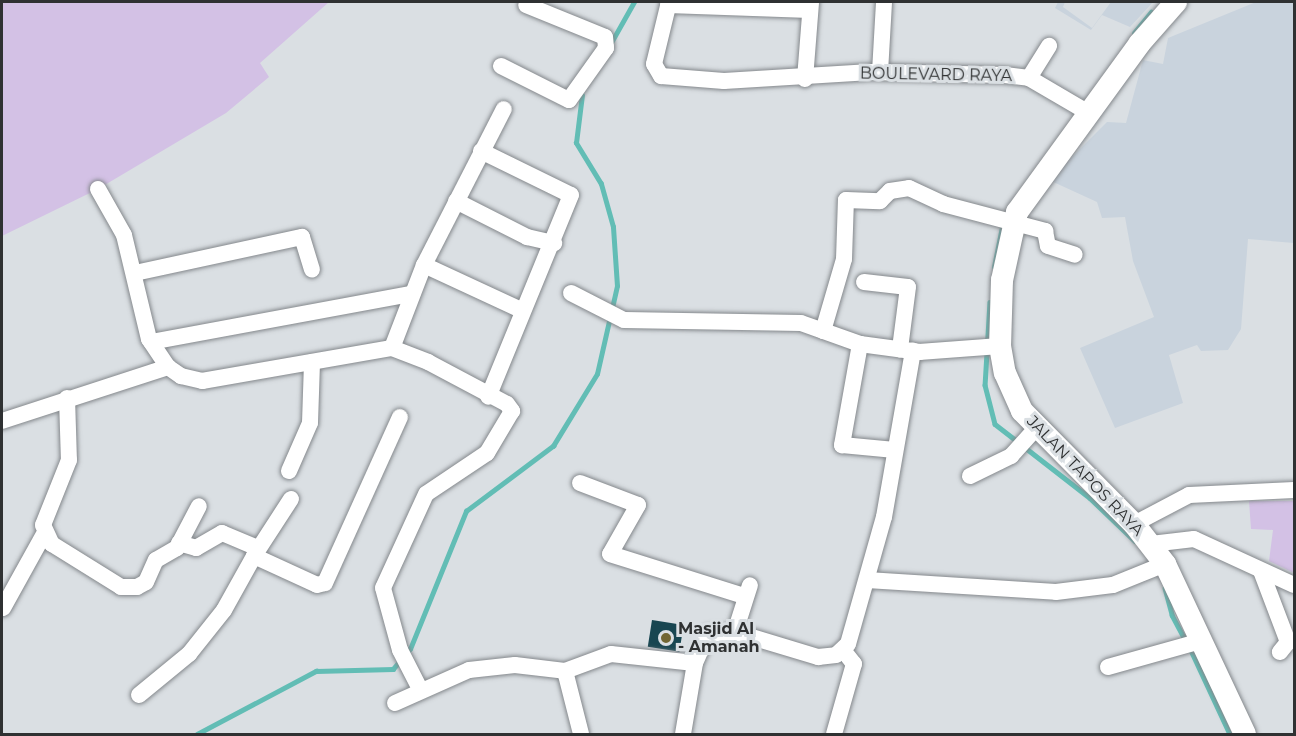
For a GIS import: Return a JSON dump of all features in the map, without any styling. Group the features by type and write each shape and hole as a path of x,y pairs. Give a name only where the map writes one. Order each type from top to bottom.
{"main road":[{"name":"JALAN TAPOS RAYA","path":"1176,2 1084,110 1026,197 1005,223 997,345 1013,394 1031,434 1134,524 1166,564 1198,642 1245,735"}],"street":[{"path":"880,72 884,2"},
{"path":"668,3 811,6 805,79"},
{"name":"BOULEVARD RAYA","path":"668,3 654,64 661,76 805,79 880,72 1029,78 1049,46"},
{"path":"501,66 563,100 574,97 607,41 547,7 526,5"},
{"path":"1029,78 1084,110"},
{"path":"392,348 424,265 504,109"},
{"path":"481,151 571,195 554,243 521,310 488,397"},
{"path":"823,331 844,259 846,200 880,201 890,191 909,188 1005,223 1047,232 1048,246 1075,255"},
{"path":"98,189 124,235 151,342 168,367 202,381 392,348 428,362 488,397 507,404 511,418 487,453 426,494 383,588 383,604 400,650 420,689"},
{"path":"456,201 527,237 554,243"},
{"path":"135,273 302,237 312,270"},
{"path":"424,265 521,310"},
{"path":"843,650 867,580 895,450 907,350 908,287 864,282"},
{"path":"571,293 624,320 801,323 860,344 907,350 997,345"},
{"path":"151,342 411,294"},
{"path":"860,344 842,445 895,450"},
{"path":"289,471 310,423 312,362"},
{"path":"2,421 168,367"},
{"path":"3,605 44,534 45,518 69,460 67,398"},
{"path":"179,543 196,548 222,533 316,585 325,583 400,417"},
{"path":"970,476 1015,453 1031,434"},
{"path":"580,483 638,505 610,554 747,590 735,632"},
{"path":"1134,524 1189,495 1294,490"},
{"path":"139,695 189,654 224,610 256,552 291,499"},
{"path":"44,534 52,544 127,587 146,582 156,560 179,543 199,506"},
{"path":"1151,544 1185,536 1294,585"},
{"path":"867,580 1056,592 1113,585 1166,564"},
{"path":"1261,571 1288,642 1280,652"},
{"path":"683,735 695,663 708,634 735,632 818,657 843,650"},
{"path":"1108,667 1179,650 1198,642"},
{"path":"834,735 854,664 843,650"},
{"path":"395,703 420,689 469,670 495,665 565,671 611,654 695,663"},
{"path":"565,671 581,735"}],"shaded area":[{"path":"2,2 329,2 260,63 269,77 226,113 98,189 2,236"},
{"path":"1058,2 1065,2 1063,7 1092,28 1111,2 1153,2 1130,27 1102,15 1091,30 1055,8"},
{"path":"1256,2 1294,2 1294,243 1248,239 1241,329 1228,350 1201,351 1197,345 1169,355 1183,403 1115,428 1080,348 1154,317 1133,261 1125,217 1102,218 1097,202 1049,180 1107,122 1126,123 1143,60 1163,64 1168,38"},
{"path":"1249,501 1294,501 1294,573 1269,561 1273,530 1251,529"}],"building":[{"name":"Masjid Al - Amanah","path":"652,620 684,625 679,652 648,647"}],"waterway":[{"path":"612,41 634,2"},
{"path":"1134,33 1151,12"},
{"path":"197,734 316,671 393,669 410,649 466,511 553,446 597,374 617,286 613,227 601,184 576,143 582,95"},
{"path":"994,267 1003,222"},
{"path":"990,302 985,385 995,424 1090,498 1135,541"},
{"path":"1165,588 1172,615 1186,641"},
{"path":"1190,648 1230,734"}],"place":[{"name":"Masjid Al - Amanah","path":"666,638"}]}
